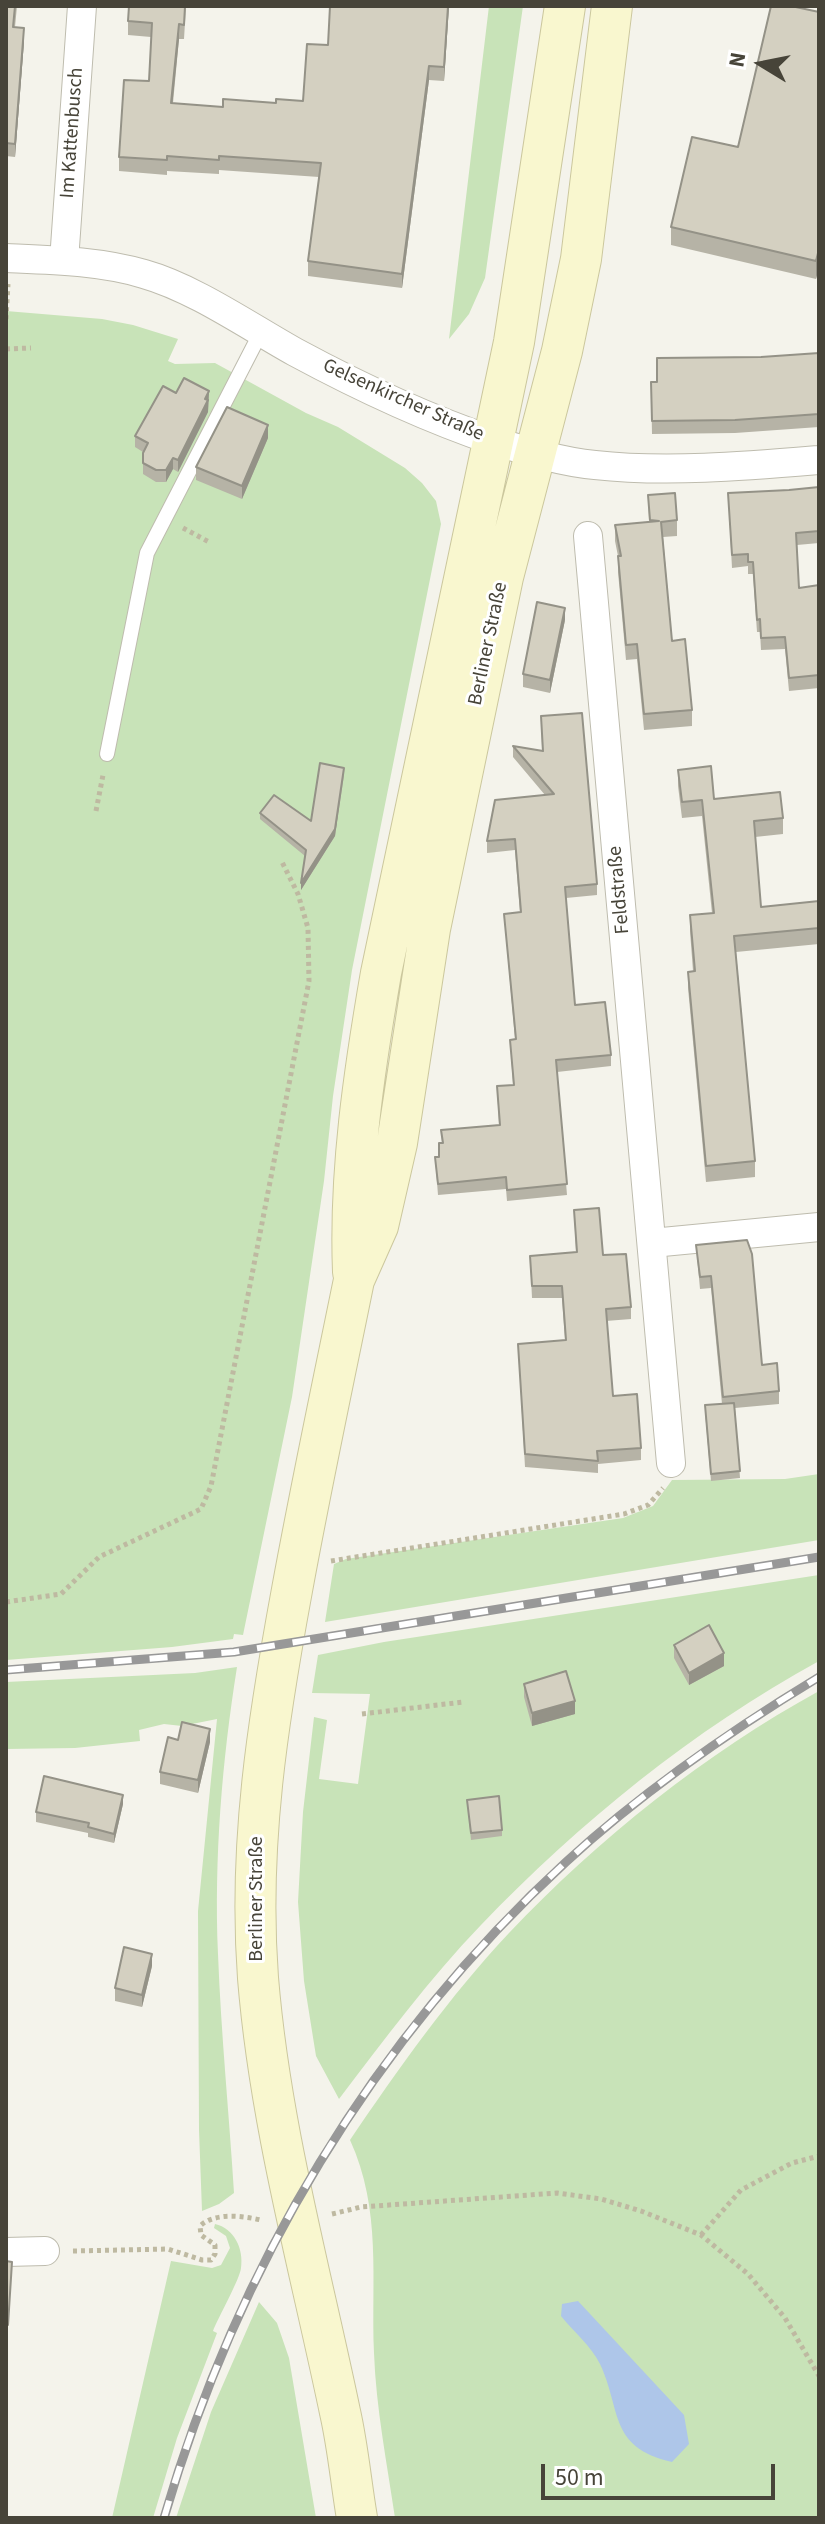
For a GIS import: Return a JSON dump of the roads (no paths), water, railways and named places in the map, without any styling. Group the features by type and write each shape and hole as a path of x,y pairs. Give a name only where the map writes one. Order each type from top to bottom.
{"main road":[{"name":"Berliner Straße","path":"354,1280 351,1221 369,1045 381,973 514,342 565,6"},
{"name":"Berliner Straße","path":"357,2518 341,2416 298,2227 266,2047 258,1977 256,1850 261,1779 271,1703 354,1280 378,1226 397,1143 430,929 506,563 562,351 581,259 612,6"}],"street":[{"name":"Im Kattenbusch","path":"64,261 82,6"},
{"name":"Gelsenkircher Straße","path":"6,258 64,261 147,275 210,303 384,396 495,441 535,451 593,465 657,468 819,460"},
{"name":"Feldstraße","path":"588,536 671,1463"},
{"path":"652,1243 819,1227"},
{"path":"6,2252 45,2251"}],"lane":[{"path":"107,754 147,553 261,332"}],"water":[{"path":"578,2301 684,2415 689,2444 672,2462 651,2455 627,2437 597,2358 561,2316 562,2304"}],"railway":[{"path":"6,1670 234,1652 819,1557"},
{"path":"164,2518 194,2425 230,2334 272,2247 320,2162 373,2081 432,2004 496,1931 595,1836 688,1763 819,1677"}]}
